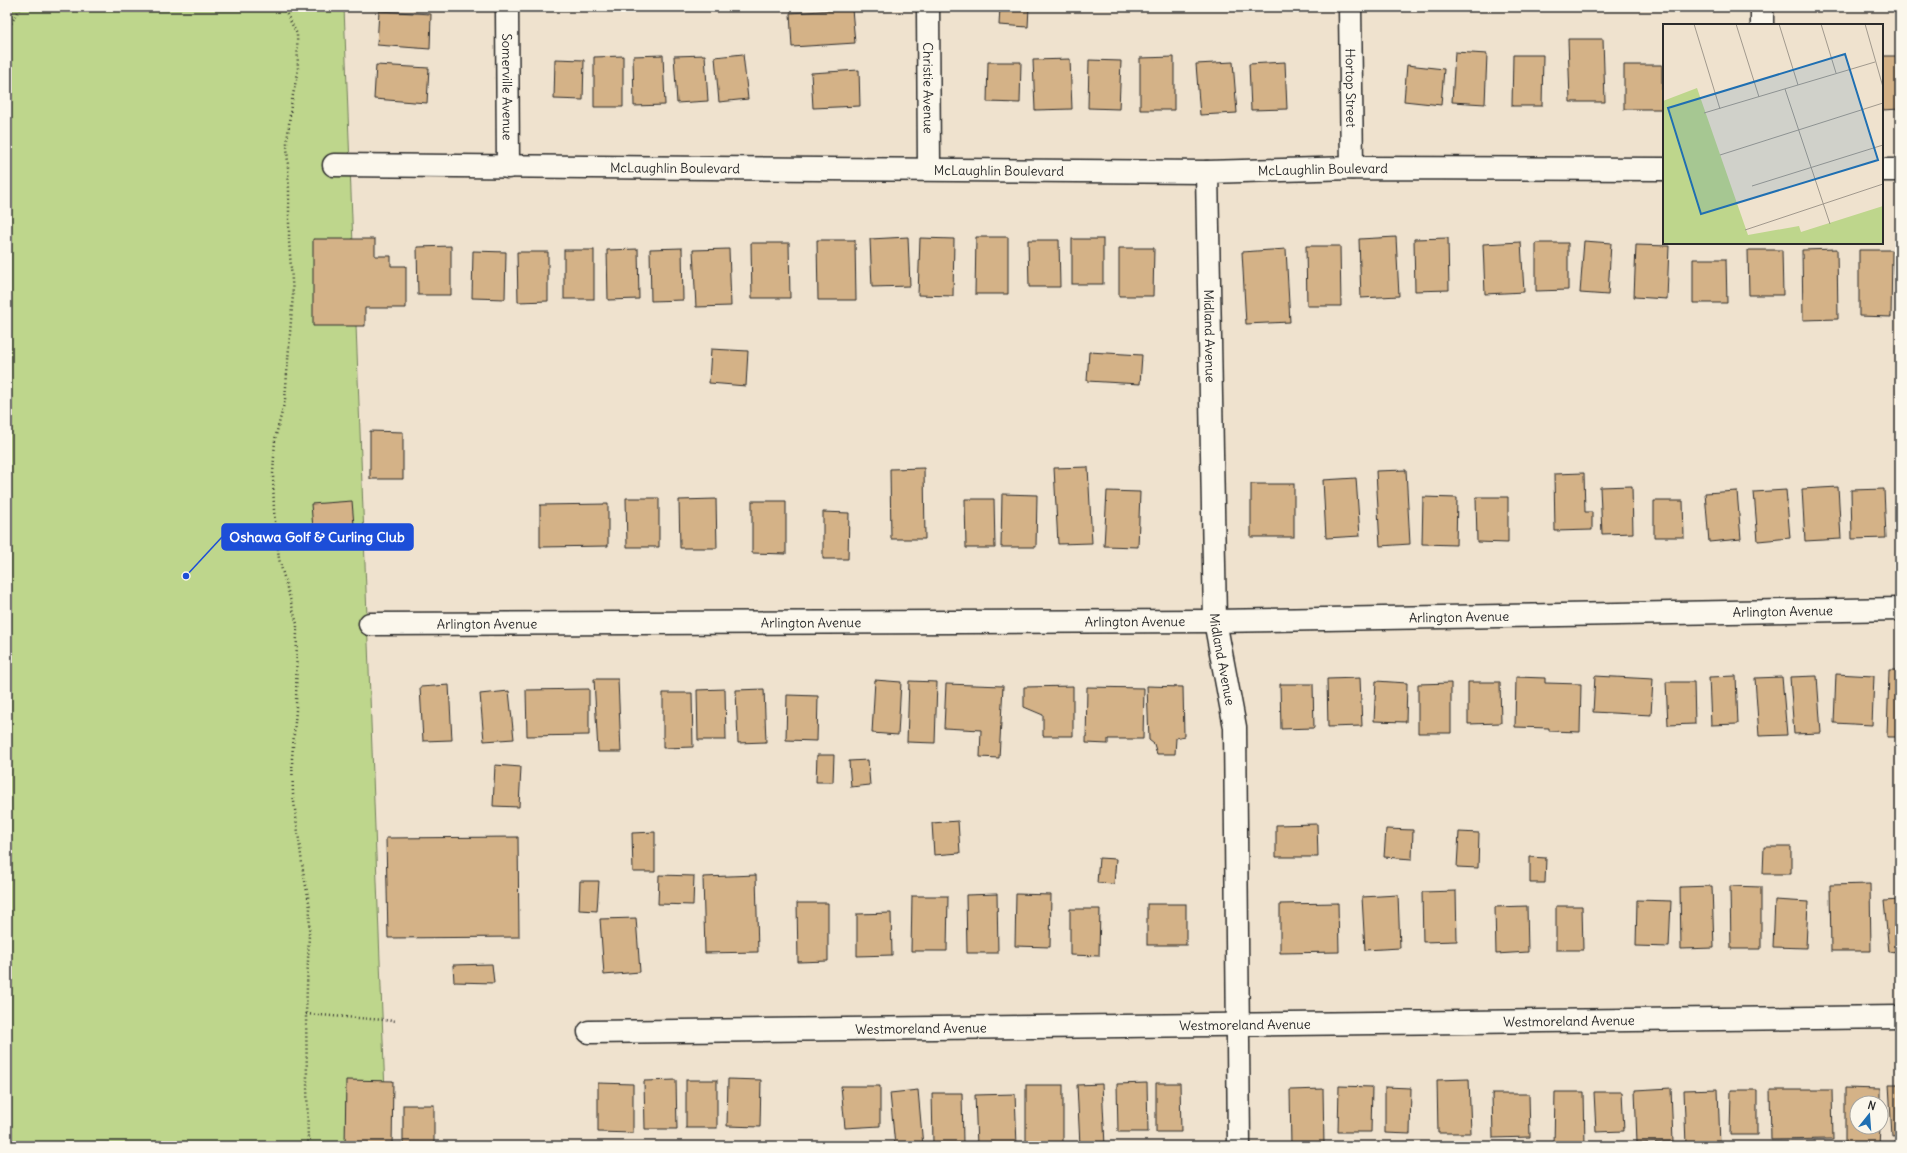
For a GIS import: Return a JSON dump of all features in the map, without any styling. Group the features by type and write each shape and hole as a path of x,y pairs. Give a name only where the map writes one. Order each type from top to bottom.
{"street":[{"name":"Somerville Avenue","path":"507,7 508,167"},
{"name":"Christie Avenue","path":"928,7 929,168"},
{"name":"Hortop Street","path":"1350,7 1352,168"},
{"path":"1762,7 1762,24"},
{"name":"McLaughlin Boulevard","path":"334,165 929,168 1207,172 1352,168 1663,169"},
{"path":"1883,170 1900,170"},
{"name":"Midland Avenue","path":"1207,172 1215,620 1235,727 1240,1024 1239,1146"},
{"name":"Arlington Avenue","path":"370,624 1215,620 1900,609"},
{"name":"Westmoreland Avenue","path":"589,1032 1900,1017"}],"path":[{"path":"7,30 21,7"},
{"path":"283,7 297,34 298,70 290,105 287,143 289,241 293,294 285,400 275,439 273,474 274,511 279,560 297,624 296,710 292,758 294,794 303,871 310,907 306,1014 308,1146"},
{"path":"306,1014 397,1021"}],"green space":[{"path":"7,7 344,7 387,1146 7,1146"}],"building":[{"path":"1000,7 1029,7 1028,27 999,25"},
{"path":"852,9 855,43 792,47 790,13"},
{"path":"379,11 431,14 430,49 377,45"},
{"path":"1568,39 1603,39 1605,102 1570,102"},
{"path":"1455,52 1487,54 1485,104 1452,102"},
{"path":"743,54 748,99 719,102 715,57"},
{"path":"663,55 665,105 634,106 633,56"},
{"path":"705,55 708,101 677,103 674,56"},
{"path":"1513,55 1543,55 1542,106 1512,106"},
{"path":"623,56 623,107 594,107 594,57"},
{"path":"1883,56 1898,56 1900,109 1883,110"},
{"path":"1174,57 1174,110 1140,110 1140,58"},
{"path":"555,59 584,60 583,100 554,99"},
{"path":"1070,59 1072,109 1035,110 1033,60"},
{"path":"1089,60 1121,61 1119,109 1088,108"},
{"path":"988,62 1021,62 1020,103 987,102"},
{"path":"1233,62 1237,113 1200,115 1196,64"},
{"path":"1285,62 1287,109 1251,110 1249,64"},
{"path":"376,65 429,68 427,103 374,99"},
{"path":"1407,65 1444,69 1441,105 1404,101"},
{"path":"1624,65 1662,65 1662,109 1624,109"},
{"path":"859,70 860,106 813,108 811,73"},
{"path":"908,237 910,286 872,287 870,239"},
{"path":"976,237 1008,237 1008,294 975,294"},
{"path":"1396,237 1399,296 1361,298 1359,239"},
{"path":"920,238 954,239 953,296 918,295"},
{"path":"1448,238 1449,290 1415,291 1414,239"},
{"path":"313,239 375,239 375,256 391,256 391,266 406,266 406,308 365,308 365,326 313,326"},
{"path":"1072,239 1103,239 1103,284 1072,284"},
{"path":"817,240 855,240 856,300 818,300"},
{"path":"1028,240 1059,240 1060,287 1029,287"},
{"path":"1584,241 1611,243 1608,295 1580,293"},
{"path":"1521,242 1524,292 1485,294 1483,244"},
{"path":"751,243 789,243 790,298 752,298"},
{"path":"1536,243 1568,243 1568,290 1536,291"},
{"path":"1636,245 1669,246 1667,299 1634,297"},
{"path":"451,246 451,295 418,295 417,247"},
{"path":"1306,246 1340,246 1341,306 1307,306"},
{"path":"682,248 683,300 651,301 650,249"},
{"path":"1119,248 1154,248 1153,296 1119,296"},
{"path":"638,249 639,299 608,300 607,250"},
{"path":"729,249 731,306 696,307 693,250"},
{"path":"1286,249 1290,322 1246,324 1242,252"},
{"path":"1837,249 1838,319 1803,320 1802,250"},
{"path":"564,250 594,250 594,299 564,299"},
{"path":"1748,250 1782,250 1783,295 1749,295"},
{"path":"1859,250 1892,250 1891,317 1859,316"},
{"path":"473,251 506,252 505,299 472,298"},
{"path":"517,252 548,252 548,301 518,302"},
{"path":"1693,259 1726,259 1727,303 1693,303"},
{"path":"711,349 748,351 746,386 709,383"},
{"path":"1089,352 1142,355 1140,384 1087,381"},
{"path":"370,431 403,432 403,479 370,479"},
{"path":"1088,467 1092,543 1058,544 1054,468"},
{"path":"924,468 925,539 891,539 890,469"},
{"path":"1406,470 1410,544 1380,546 1376,471"},
{"path":"1584,473 1585,512 1592,512 1592,530 1555,531 1554,474"},
{"path":"1356,478 1360,536 1326,538 1323,480"},
{"path":"1251,484 1294,484 1294,537 1251,537"},
{"path":"1632,486 1633,533 1602,534 1600,487"},
{"path":"1838,487 1841,539 1805,541 1802,489"},
{"path":"1884,489 1886,538 1852,539 1851,490"},
{"path":"1786,490 1790,538 1758,541 1754,492"},
{"path":"1897,490 1900,490 1900,539 1898,539"},
{"path":"1107,491 1140,492 1138,547 1104,546"},
{"path":"1737,491 1741,539 1709,542 1705,493"},
{"path":"1002,494 1037,495 1036,547 1001,547"},
{"path":"1423,497 1457,498 1456,545 1422,544"},
{"path":"1476,497 1508,497 1508,543 1477,542"},
{"path":"626,498 659,498 659,547 627,547"},
{"path":"716,499 717,548 680,548 679,500"},
{"path":"965,499 994,499 995,548 966,548"},
{"path":"352,501 355,538 314,541 311,504"},
{"path":"752,501 786,501 786,554 752,553"},
{"path":"1654,501 1683,501 1684,537 1654,537"},
{"path":"608,504 608,546 540,547 540,505"},
{"path":"823,512 849,513 848,559 823,559"},
{"path":"1889,670 1900,670 1900,737 1887,737"},
{"path":"1836,674 1874,676 1872,725 1834,723"},
{"path":"1595,676 1653,679 1651,715 1593,712"},
{"path":"1736,676 1738,724 1711,725 1709,677"},
{"path":"1817,676 1821,733 1794,734 1790,677"},
{"path":"1516,677 1545,678 1545,683 1581,684 1580,732 1549,731 1549,728 1515,727"},
{"path":"1782,677 1787,735 1759,736 1755,678"},
{"path":"1360,678 1362,726 1328,727 1327,679"},
{"path":"594,679 618,679 621,752 598,752"},
{"path":"875,680 901,682 898,735 872,733"},
{"path":"909,681 937,682 935,743 907,742"},
{"path":"1376,681 1407,683 1406,722 1374,721"},
{"path":"1468,682 1500,682 1501,723 1468,724"},
{"path":"1666,682 1694,682 1695,724 1668,725"},
{"path":"1451,683 1451,733 1418,733 1418,684"},
{"path":"946,684 1003,686 999,758 980,757 981,730 944,728"},
{"path":"1280,684 1313,684 1314,728 1281,729"},
{"path":"449,685 452,740 423,741 420,687"},
{"path":"1073,686 1073,736 1043,736 1043,715 1024,707 1024,687"},
{"path":"1147,686 1183,687 1184,736 1176,738 1175,754 1157,754 1154,744 1149,740"},
{"path":"1087,687 1144,688 1143,739 1108,739 1108,744 1086,743"},
{"path":"589,689 589,735 527,736 526,690"},
{"path":"725,689 726,740 698,740 697,690"},
{"path":"764,689 766,742 738,743 736,690"},
{"path":"509,691 514,739 484,741 480,694"},
{"path":"663,693 692,693 693,747 663,748"},
{"path":"787,695 818,696 817,741 786,740"},
{"path":"817,755 834,755 833,782 816,782"},
{"path":"868,760 870,785 851,787 849,761"},
{"path":"495,765 521,767 519,807 493,806"},
{"path":"958,821 960,853 934,855 932,823"},
{"path":"1317,824 1318,857 1276,857 1276,825"},
{"path":"1386,829 1413,830 1412,859 1384,857"},
{"path":"655,832 655,872 633,872 632,833"},
{"path":"1459,832 1479,833 1478,868 1457,867"},
{"path":"518,837 519,937 388,938 386,838"},
{"path":"1764,847 1791,847 1791,874 1763,874"},
{"path":"1530,857 1546,858 1545,883 1530,883"},
{"path":"1099,858 1116,859 1114,884 1097,883"},
{"path":"659,875 694,876 693,905 658,904"},
{"path":"756,875 758,952 705,953 703,877"},
{"path":"580,881 599,881 597,911 579,910"},
{"path":"1870,884 1871,951 1831,951 1830,885"},
{"path":"1712,886 1714,948 1681,949 1680,887"},
{"path":"1730,886 1761,887 1761,949 1731,949"},
{"path":"1456,891 1457,941 1423,942 1422,892"},
{"path":"997,894 998,953 967,953 966,895"},
{"path":"1016,894 1051,895 1050,947 1015,946"},
{"path":"1398,895 1400,948 1365,950 1362,897"},
{"path":"912,896 948,896 947,951 911,951"},
{"path":"1637,900 1671,901 1669,947 1636,946"},
{"path":"1775,900 1808,902 1806,948 1773,947"},
{"path":"1900,900 1900,951 1889,952 1884,901"},
{"path":"797,903 828,903 828,961 798,962"},
{"path":"1338,903 1339,952 1280,953 1280,904"},
{"path":"1147,904 1186,904 1186,945 1147,945"},
{"path":"1527,906 1528,952 1496,954 1495,907"},
{"path":"1556,906 1582,906 1583,950 1556,950"},
{"path":"1070,909 1100,909 1099,956 1070,955"},
{"path":"891,913 892,955 857,956 857,914"},
{"path":"636,918 640,972 604,975 600,919"},
{"path":"492,964 494,983 454,982 453,965"},
{"path":"728,1079 761,1080 760,1127 727,1126"},
{"path":"1469,1079 1471,1133 1438,1133 1437,1080"},
{"path":"346,1080 393,1081 392,1146 345,1146"},
{"path":"676,1080 677,1129 645,1129 644,1081"},
{"path":"686,1080 717,1080 717,1128 686,1128"},
{"path":"598,1083 633,1084 633,1133 598,1132"},
{"path":"1147,1083 1148,1132 1118,1132 1117,1084"},
{"path":"1156,1083 1180,1083 1181,1132 1156,1132"},
{"path":"1102,1084 1105,1146 1080,1146 1077,1085"},
{"path":"1889,1084 1900,1084 1900,1135 1892,1136"},
{"path":"1026,1085 1063,1085 1063,1145 1026,1145"},
{"path":"841,1086 880,1086 880,1126 845,1128"},
{"path":"1339,1086 1372,1087 1371,1132 1338,1132"},
{"path":"1385,1087 1411,1088 1410,1134 1385,1133"},
{"path":"1671,1088 1673,1142 1637,1143 1635,1090"},
{"path":"1845,1088 1880,1089 1880,1095 1849,1095 1849,1135 1880,1135 1879,1146 1845,1146"},
{"path":"1323,1089 1324,1146 1291,1146 1290,1090"},
{"path":"1718,1089 1720,1146 1686,1146 1684,1090"},
{"path":"918,1090 923,1146 895,1146 890,1093"},
{"path":"1731,1090 1757,1090 1757,1135 1730,1135"},
{"path":"1770,1090 1832,1090 1833,1139 1771,1140"},
{"path":"1555,1092 1584,1092 1585,1146 1554,1146"},
{"path":"1594,1092 1622,1092 1624,1131 1596,1132"},
{"path":"932,1093 962,1093 963,1143 933,1143"},
{"path":"1015,1094 1017,1146 977,1146 975,1095"},
{"path":"1492,1094 1529,1094 1530,1137 1493,1138"},
{"path":"403,1105 434,1105 434,1144 403,1144"}],"place":[{"name":"Oshawa Golf & Curling Club","path":"186,576"}]}
